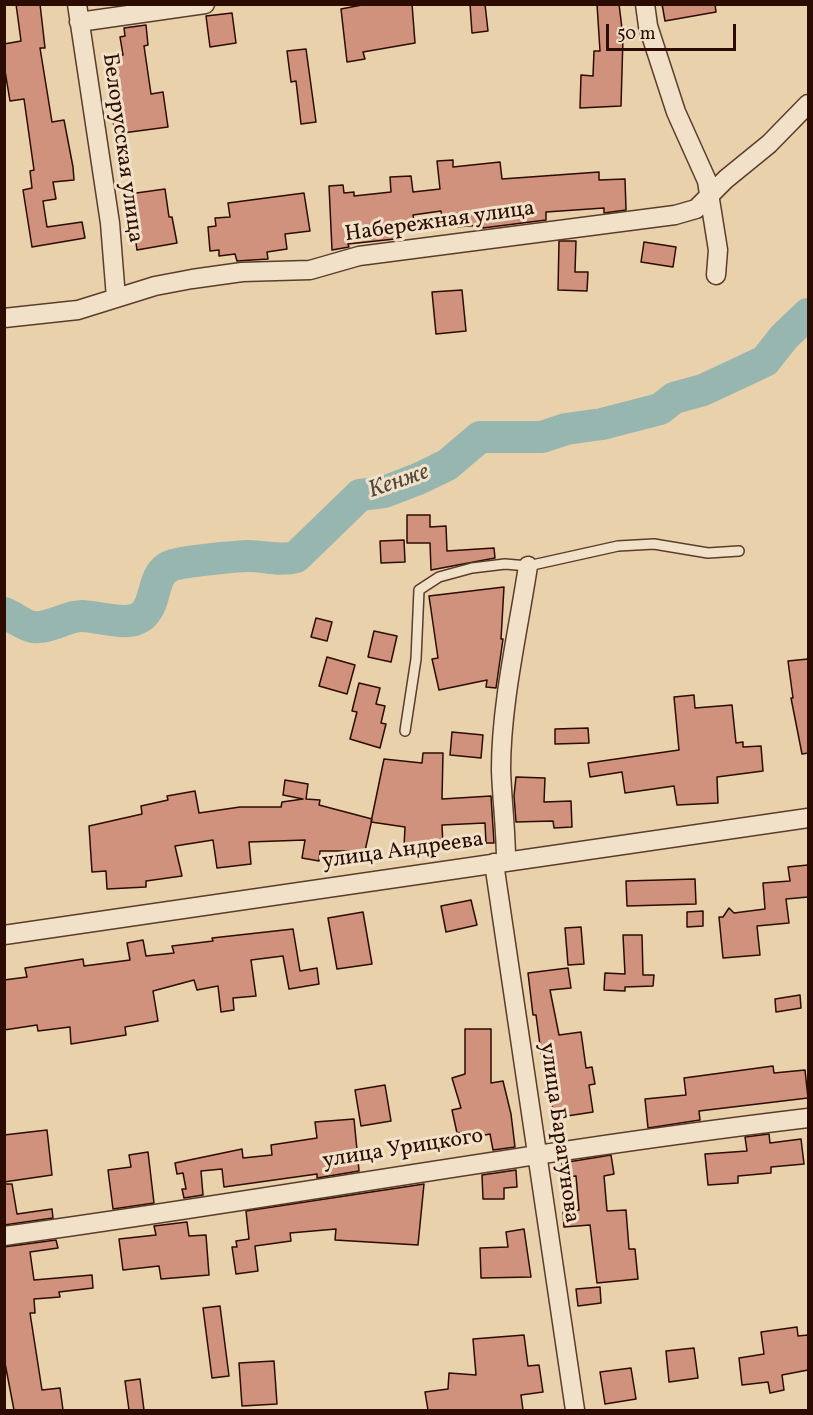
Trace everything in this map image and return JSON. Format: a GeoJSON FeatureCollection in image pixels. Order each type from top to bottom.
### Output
{"type":"FeatureCollection","features":[{"type":"Feature","properties":{"kind":"street"},"geometry":{"type":"LineString","coordinates":[[78,13],[205,4]]}},
{"type":"Feature","properties":{"kind":"street"},"geometry":{"type":"LineString","coordinates":[[645,4],[648,27],[671,95],[686,137],[707,180],[718,250],[716,275]]}},
{"type":"Feature","properties":{"kind":"street","name":"Белорусская улица"},"geometry":{"type":"LineString","coordinates":[[78,13],[110,223],[116,298]]}},
{"type":"Feature","properties":{"kind":"street","name":"Набережная улица"},"geometry":{"type":"LineString","coordinates":[[4,318],[78,310],[155,286],[242,272],[310,270],[359,255],[654,220],[696,210],[769,144],[808,104]]}},
{"type":"Feature","properties":{"kind":"street","name":"улица Барагунова"},"geometry":{"type":"LineString","coordinates":[[528,566],[513,655],[503,750],[500,862],[537,1155],[574,1410]]}},
{"type":"Feature","properties":{"kind":"street","name":"улица Андреева"},"geometry":{"type":"LineString","coordinates":[[4,935],[808,818]]}},
{"type":"Feature","properties":{"kind":"street","name":"улица Урицкого"},"geometry":{"type":"LineString","coordinates":[[4,1236],[149,1216],[464,1164],[808,1118]]}},
{"type":"Feature","properties":{"kind":"lane"},"geometry":{"type":"LineString","coordinates":[[405,731],[416,659],[419,590],[439,577],[472,568],[505,564],[528,566],[618,546],[654,544],[708,553],[738,551]]}},
{"type":"Feature","properties":{"kind":"building"},"geometry":{"type":"Polygon","coordinates":[[[16,4],[40,4],[45,48],[40,48],[52,122],[64,120],[73,167],[74,180],[53,182],[56,199],[43,201],[47,227],[82,222],[85,238],[32,247],[23,190],[32,188],[30,171],[34,170],[24,99],[10,101],[4,65],[4,44],[21,41],[16,4]]]}},
{"type":"Feature","properties":{"kind":"building"},"geometry":{"type":"Polygon","coordinates":[[[367,4],[412,4],[415,43],[363,52],[365,59],[347,62],[341,9],[367,4]]]}},
{"type":"Feature","properties":{"kind":"building"},"geometry":{"type":"Polygon","coordinates":[[[470,4],[485,4],[488,31],[472,33],[470,4]]]}},
{"type":"Feature","properties":{"kind":"building"},"geometry":{"type":"Polygon","coordinates":[[[597,4],[619,4],[623,37],[621,106],[580,108],[581,75],[593,76],[594,51],[600,51],[597,4]]]}},
{"type":"Feature","properties":{"kind":"building"},"geometry":{"type":"Polygon","coordinates":[[[662,4],[715,4],[716,12],[665,21],[662,4]]]}},
{"type":"Feature","properties":{"kind":"building"},"geometry":{"type":"Polygon","coordinates":[[[232,13],[236,43],[210,47],[206,16],[232,13]]]}},
{"type":"Feature","properties":{"kind":"building"},"geometry":{"type":"Polygon","coordinates":[[[146,25],[148,45],[144,46],[151,94],[163,92],[168,127],[115,134],[113,120],[120,119],[111,56],[123,55],[120,37],[125,36],[124,28],[146,25]]]}},
{"type":"Feature","properties":{"kind":"building"},"geometry":{"type":"Polygon","coordinates":[[[306,49],[316,122],[301,124],[296,81],[291,82],[287,51],[306,49]]]}},
{"type":"Feature","properties":{"kind":"building"},"geometry":{"type":"Polygon","coordinates":[[[453,160],[453,167],[500,162],[502,179],[599,172],[599,180],[625,179],[626,210],[604,213],[604,208],[546,212],[546,220],[483,228],[482,225],[443,228],[441,211],[413,215],[414,222],[393,224],[395,239],[348,244],[349,247],[332,250],[329,186],[343,185],[344,193],[354,192],[354,196],[391,192],[390,177],[411,176],[413,192],[440,189],[437,161],[453,160]]]}},
{"type":"Feature","properties":{"kind":"building"},"geometry":{"type":"Polygon","coordinates":[[[165,189],[169,217],[172,217],[177,243],[137,250],[129,194],[165,189]]]}},
{"type":"Feature","properties":{"kind":"building"},"geometry":{"type":"Polygon","coordinates":[[[304,193],[310,231],[285,234],[287,249],[267,252],[268,259],[237,261],[235,254],[219,256],[219,250],[210,251],[208,227],[216,226],[215,218],[230,217],[228,203],[304,193]]]}},
{"type":"Feature","properties":{"kind":"building"},"geometry":{"type":"Polygon","coordinates":[[[559,241],[576,241],[575,272],[588,272],[587,291],[558,290],[559,241]]]}},
{"type":"Feature","properties":{"kind":"building"},"geometry":{"type":"Polygon","coordinates":[[[644,242],[676,247],[673,267],[641,262],[644,242]]]}},
{"type":"Feature","properties":{"kind":"building"},"geometry":{"type":"Polygon","coordinates":[[[462,290],[466,331],[436,334],[432,292],[462,290]]]}},
{"type":"Feature","properties":{"kind":"building"},"geometry":{"type":"Polygon","coordinates":[[[407,515],[430,515],[430,527],[446,526],[447,551],[494,548],[495,558],[431,570],[430,543],[407,543],[407,515]]]}},
{"type":"Feature","properties":{"kind":"building"},"geometry":{"type":"Polygon","coordinates":[[[404,540],[405,562],[381,563],[380,541],[404,540]]]}},
{"type":"Feature","properties":{"kind":"building"},"geometry":{"type":"Polygon","coordinates":[[[504,587],[501,639],[503,639],[496,688],[486,687],[487,680],[439,690],[432,659],[438,658],[429,596],[504,587]]]}},
{"type":"Feature","properties":{"kind":"building"},"geometry":{"type":"Polygon","coordinates":[[[316,618],[332,622],[327,641],[311,637],[316,618]]]}},
{"type":"Feature","properties":{"kind":"building"},"geometry":{"type":"Polygon","coordinates":[[[374,631],[397,636],[391,662],[368,657],[374,631]]]}},
{"type":"Feature","properties":{"kind":"building"},"geometry":{"type":"Polygon","coordinates":[[[327,657],[355,665],[347,694],[319,686],[327,657]]]}},
{"type":"Feature","properties":{"kind":"building"},"geometry":{"type":"Polygon","coordinates":[[[808,659],[808,753],[802,754],[791,698],[793,698],[788,661],[808,659]]]}},
{"type":"Feature","properties":{"kind":"building"},"geometry":{"type":"Polygon","coordinates":[[[359,683],[380,688],[376,704],[385,706],[381,723],[386,724],[380,748],[350,739],[357,712],[352,711],[359,683]]]}},
{"type":"Feature","properties":{"kind":"building"},"geometry":{"type":"Polygon","coordinates":[[[694,695],[695,708],[732,705],[736,743],[743,742],[743,747],[761,746],[763,771],[717,777],[718,803],[677,805],[674,786],[625,793],[622,772],[590,777],[588,763],[679,750],[674,697],[694,695]]]}},
{"type":"Feature","properties":{"kind":"building"},"geometry":{"type":"Polygon","coordinates":[[[588,728],[589,743],[555,744],[555,729],[588,728]]]}},
{"type":"Feature","properties":{"kind":"building"},"geometry":{"type":"Polygon","coordinates":[[[452,732],[483,735],[481,758],[450,755],[452,732]]]}},
{"type":"Feature","properties":{"kind":"building"},"geometry":{"type":"Polygon","coordinates":[[[423,753],[443,753],[442,799],[491,796],[494,843],[486,843],[485,823],[442,825],[443,846],[404,847],[405,827],[371,822],[384,759],[422,763],[423,753]]]}},
{"type":"Feature","properties":{"kind":"building"},"geometry":{"type":"Polygon","coordinates":[[[516,777],[545,778],[544,802],[571,801],[572,827],[554,828],[553,821],[516,822],[514,796],[516,777]]]}},
{"type":"Feature","properties":{"kind":"building"},"geometry":{"type":"Polygon","coordinates":[[[285,780],[308,784],[306,799],[320,800],[319,805],[372,819],[365,851],[320,851],[319,861],[302,858],[305,840],[249,842],[251,864],[217,868],[213,840],[175,846],[182,876],[146,881],[146,887],[107,889],[106,871],[92,872],[89,826],[142,814],[141,806],[168,800],[167,796],[195,791],[199,813],[240,807],[281,807],[282,802],[303,799],[283,795],[285,780]]]}},
{"type":"Feature","properties":{"kind":"building"},"geometry":{"type":"Polygon","coordinates":[[[808,865],[808,897],[786,899],[789,923],[757,926],[760,955],[723,958],[719,917],[723,917],[729,908],[734,913],[765,909],[763,883],[790,881],[788,867],[808,865]]]}},
{"type":"Feature","properties":{"kind":"building"},"geometry":{"type":"Polygon","coordinates":[[[695,879],[696,904],[627,906],[626,881],[695,879]]]}},
{"type":"Feature","properties":{"kind":"building"},"geometry":{"type":"Polygon","coordinates":[[[471,900],[477,925],[446,932],[441,906],[471,900]]]}},
{"type":"Feature","properties":{"kind":"building"},"geometry":{"type":"Polygon","coordinates":[[[703,911],[703,926],[687,927],[687,912],[703,911]]]}},
{"type":"Feature","properties":{"kind":"building"},"geometry":{"type":"Polygon","coordinates":[[[363,912],[372,964],[337,969],[328,918],[363,912]]]}},
{"type":"Feature","properties":{"kind":"building"},"geometry":{"type":"Polygon","coordinates":[[[581,927],[584,964],[568,965],[565,928],[581,927]]]}},
{"type":"Feature","properties":{"kind":"building"},"geometry":{"type":"Polygon","coordinates":[[[293,929],[300,971],[317,968],[319,984],[289,989],[283,956],[251,960],[256,996],[233,998],[234,1010],[221,1012],[218,986],[197,990],[194,980],[153,991],[158,1021],[125,1027],[126,1035],[71,1044],[70,1027],[38,1031],[37,1025],[4,1030],[4,980],[27,977],[25,968],[83,959],[84,966],[130,960],[127,943],[143,940],[146,956],[174,953],[172,946],[213,941],[212,938],[293,929]]]}},
{"type":"Feature","properties":{"kind":"building"},"geometry":{"type":"Polygon","coordinates":[[[623,935],[642,935],[643,975],[654,975],[653,986],[625,987],[625,991],[604,990],[605,973],[625,974],[623,935]]]}},
{"type":"Feature","properties":{"kind":"building"},"geometry":{"type":"Polygon","coordinates":[[[568,968],[571,988],[550,990],[559,1035],[581,1032],[586,1068],[592,1067],[595,1084],[589,1085],[593,1112],[554,1118],[550,1090],[546,1090],[528,973],[568,968]]]}},
{"type":"Feature","properties":{"kind":"building"},"geometry":{"type":"Polygon","coordinates":[[[800,995],[801,1008],[776,1012],[775,999],[800,995]]]}},
{"type":"Feature","properties":{"kind":"building"},"geometry":{"type":"Polygon","coordinates":[[[465,1029],[491,1029],[491,1083],[503,1081],[511,1114],[515,1147],[493,1150],[490,1134],[465,1139],[464,1132],[457,1133],[452,1110],[461,1108],[452,1078],[465,1074],[465,1029]]]}},
{"type":"Feature","properties":{"kind":"building"},"geometry":{"type":"Polygon","coordinates":[[[773,1066],[774,1073],[805,1070],[808,1098],[699,1111],[700,1120],[648,1128],[645,1099],[686,1095],[684,1078],[773,1066]]]}},
{"type":"Feature","properties":{"kind":"building"},"geometry":{"type":"Polygon","coordinates":[[[385,1085],[391,1121],[361,1126],[355,1090],[385,1085]]]}},
{"type":"Feature","properties":{"kind":"building"},"geometry":{"type":"Polygon","coordinates":[[[354,1119],[359,1171],[317,1178],[317,1174],[224,1187],[222,1169],[201,1171],[203,1195],[184,1198],[182,1189],[186,1189],[183,1173],[177,1174],[175,1163],[242,1149],[243,1158],[272,1155],[271,1145],[317,1138],[315,1122],[354,1119]]]}},
{"type":"Feature","properties":{"kind":"building"},"geometry":{"type":"Polygon","coordinates":[[[47,1130],[52,1175],[4,1182],[4,1135],[47,1130]]]}},
{"type":"Feature","properties":{"kind":"building"},"geometry":{"type":"Polygon","coordinates":[[[769,1134],[770,1143],[801,1139],[804,1164],[771,1167],[771,1173],[738,1176],[738,1183],[708,1185],[705,1154],[747,1151],[745,1137],[769,1134]]]}},
{"type":"Feature","properties":{"kind":"building"},"geometry":{"type":"Polygon","coordinates":[[[148,1152],[154,1203],[113,1209],[108,1170],[131,1167],[129,1155],[148,1152]]]}},
{"type":"Feature","properties":{"kind":"building"},"geometry":{"type":"Polygon","coordinates":[[[611,1155],[614,1174],[604,1176],[607,1211],[626,1210],[629,1249],[635,1249],[638,1279],[597,1283],[590,1225],[564,1227],[563,1211],[579,1210],[576,1176],[563,1177],[562,1163],[611,1155]]]}},
{"type":"Feature","properties":{"kind":"building"},"geometry":{"type":"Polygon","coordinates":[[[516,1170],[517,1187],[504,1188],[504,1199],[483,1199],[482,1175],[516,1170]]]}},
{"type":"Feature","properties":{"kind":"building"},"geometry":{"type":"Polygon","coordinates":[[[4,1184],[12,1184],[17,1214],[52,1209],[53,1218],[4,1225],[4,1184]]]}},
{"type":"Feature","properties":{"kind":"building"},"geometry":{"type":"Polygon","coordinates":[[[424,1184],[418,1245],[335,1240],[336,1229],[290,1233],[291,1241],[255,1246],[258,1271],[236,1274],[232,1247],[237,1247],[236,1241],[249,1239],[246,1211],[424,1184]]]}},
{"type":"Feature","properties":{"kind":"building"},"geometry":{"type":"Polygon","coordinates":[[[187,1222],[189,1236],[206,1235],[209,1275],[161,1279],[159,1266],[123,1270],[119,1239],[156,1235],[154,1226],[187,1222]]]}},
{"type":"Feature","properties":{"kind":"building"},"geometry":{"type":"Polygon","coordinates":[[[524,1229],[531,1277],[481,1278],[480,1248],[508,1247],[506,1232],[524,1229]]]}},
{"type":"Feature","properties":{"kind":"building"},"geometry":{"type":"Polygon","coordinates":[[[56,1240],[58,1248],[30,1252],[34,1280],[92,1275],[93,1288],[59,1292],[60,1297],[34,1299],[35,1313],[30,1313],[42,1390],[60,1388],[63,1410],[14,1410],[4,1358],[4,1247],[56,1240]]]}},
{"type":"Feature","properties":{"kind":"building"},"geometry":{"type":"Polygon","coordinates":[[[600,1287],[601,1303],[578,1306],[576,1289],[600,1287]]]}},
{"type":"Feature","properties":{"kind":"building"},"geometry":{"type":"Polygon","coordinates":[[[220,1306],[229,1376],[212,1378],[203,1308],[220,1306]]]}},
{"type":"Feature","properties":{"kind":"building"},"geometry":{"type":"Polygon","coordinates":[[[797,1327],[798,1336],[808,1335],[808,1370],[782,1375],[784,1390],[770,1393],[768,1382],[742,1385],[739,1358],[764,1354],[761,1332],[797,1327]]]}},
{"type":"Feature","properties":{"kind":"building"},"geometry":{"type":"Polygon","coordinates":[[[524,1335],[528,1366],[539,1365],[543,1392],[521,1395],[523,1410],[428,1410],[425,1392],[448,1389],[449,1373],[476,1375],[473,1339],[524,1335]]]}},
{"type":"Feature","properties":{"kind":"building"},"geometry":{"type":"Polygon","coordinates":[[[694,1348],[698,1378],[669,1382],[666,1351],[694,1348]]]}},
{"type":"Feature","properties":{"kind":"building"},"geometry":{"type":"Polygon","coordinates":[[[274,1361],[277,1404],[242,1406],[239,1363],[274,1361]]]}},
{"type":"Feature","properties":{"kind":"building"},"geometry":{"type":"Polygon","coordinates":[[[631,1368],[636,1399],[605,1404],[600,1372],[631,1368]]]}},
{"type":"Feature","properties":{"kind":"building"},"geometry":{"type":"Polygon","coordinates":[[[140,1379],[144,1410],[129,1410],[125,1381],[140,1379]]]}},
{"type":"Feature","properties":{"kind":"waterway","name":"Кенже"},"geometry":{"type":"LineString","coordinates":[[4,613],[33,627],[46,626],[82,616],[131,621],[144,614],[161,574],[173,565],[246,556],[283,559],[296,557],[360,495],[384,492],[447,465],[480,437],[542,437],[566,429],[602,424],[660,409],[674,398],[703,390],[765,361],[784,337],[808,314]]}}]}
